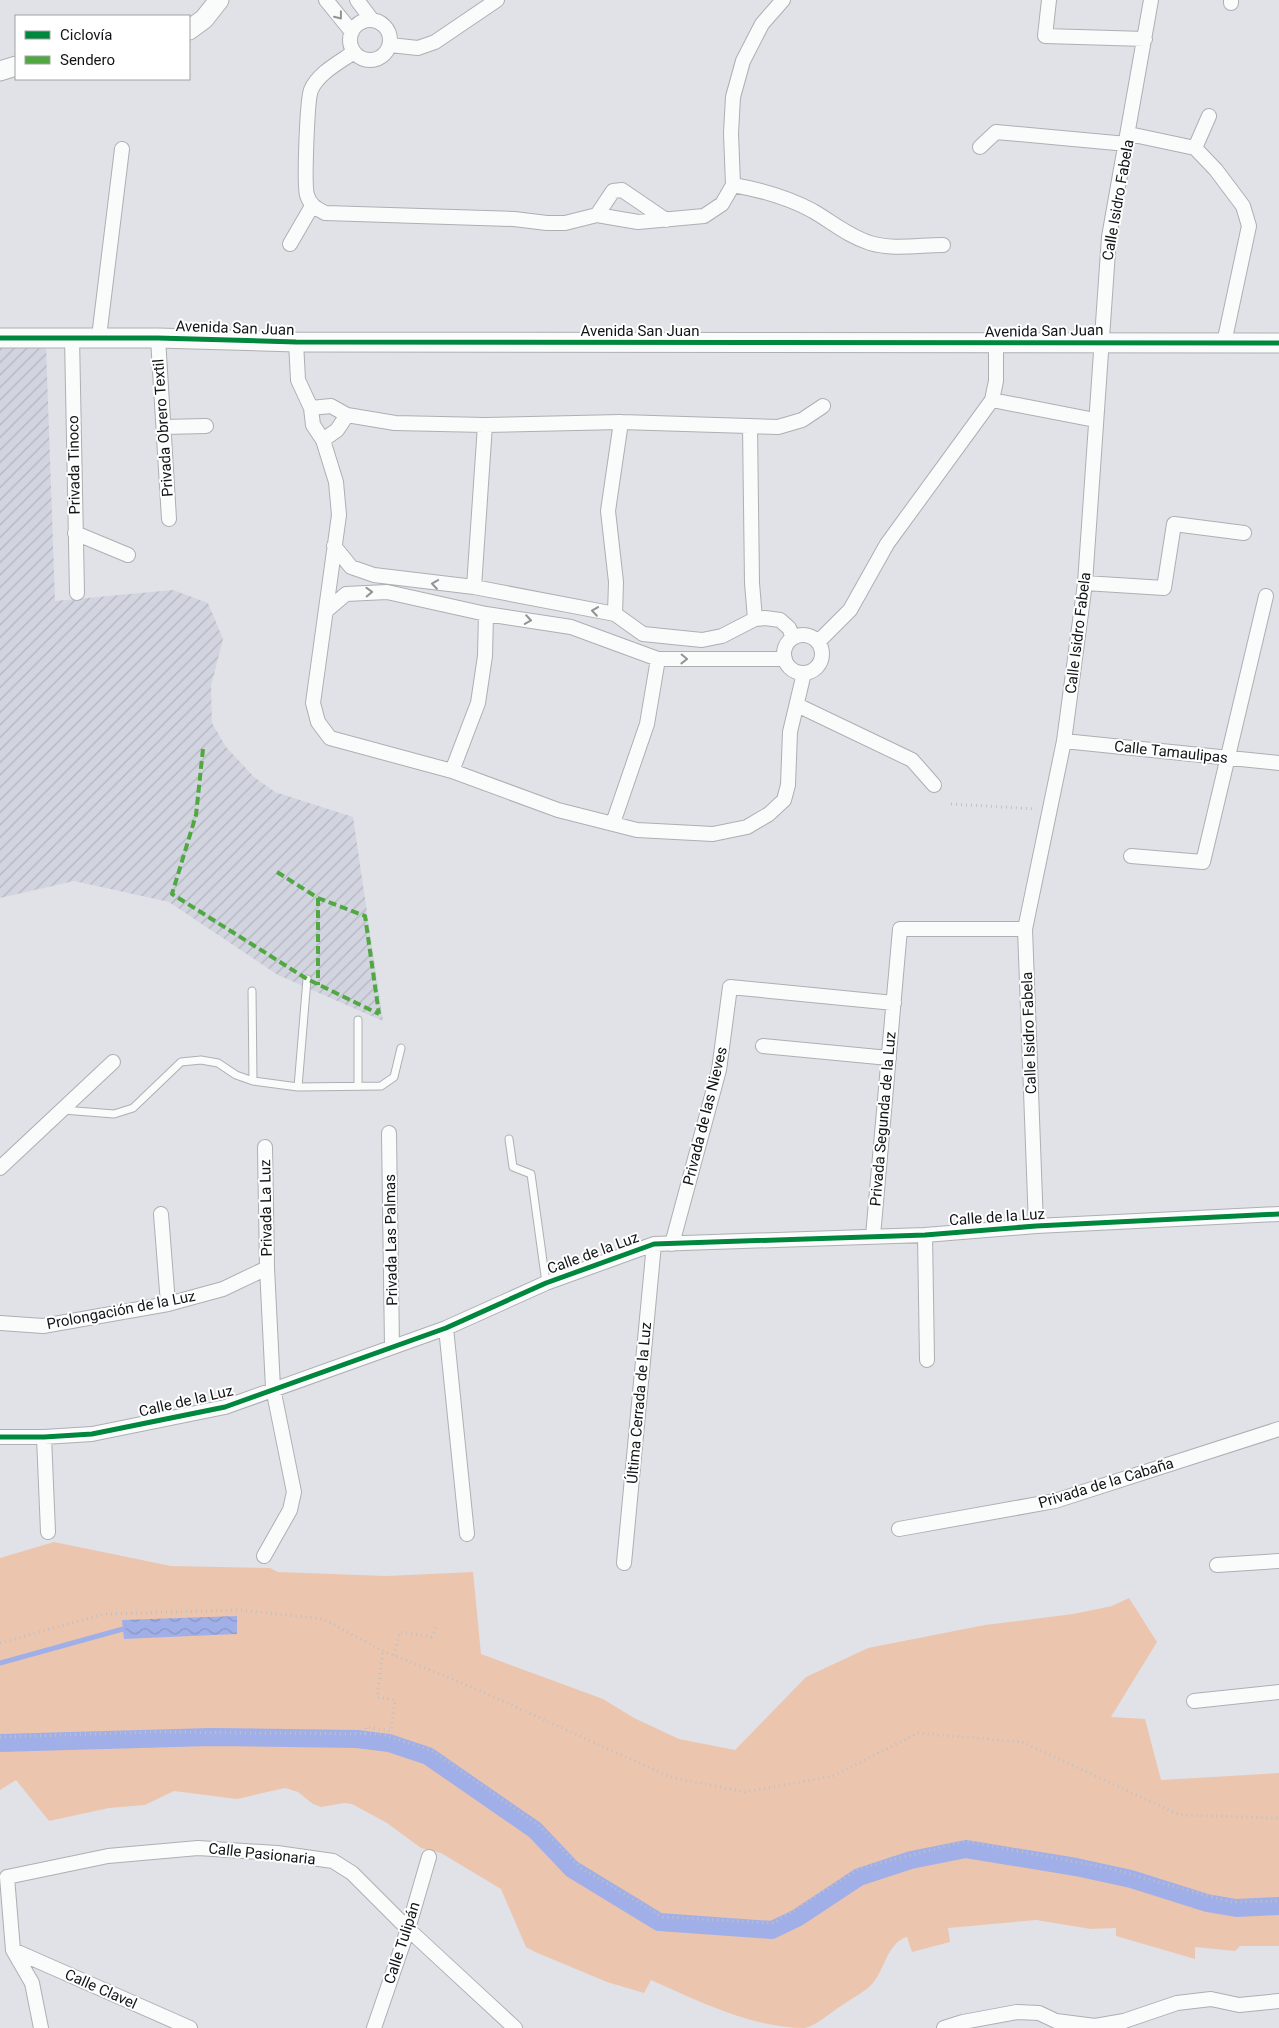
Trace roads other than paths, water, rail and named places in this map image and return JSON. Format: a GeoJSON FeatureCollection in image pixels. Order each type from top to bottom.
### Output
{"type":"FeatureCollection","features":[{"type":"Feature","properties":{"kind":"street"},"geometry":{"type":"LineString","coordinates":[[190,29],[204,20],[219,0]]}},
{"type":"Feature","properties":{"kind":"street"},"geometry":{"type":"LineString","coordinates":[[326,0],[352,32]]}},
{"type":"Feature","properties":{"kind":"street"},"geometry":{"type":"LineString","coordinates":[[357,0],[372,20],[380,23],[386,29],[390,37],[390,45],[380,58],[372,60],[364,59],[354,52],[350,40],[352,32],[357,25],[372,20]]}},
{"type":"Feature","properties":{"kind":"street"},"geometry":{"type":"LineString","coordinates":[[390,45],[418,48],[435,42],[497,0]]}},
{"type":"Feature","properties":{"kind":"street"},"geometry":{"type":"LineString","coordinates":[[354,52],[320,76],[311,90],[308,110],[306,193],[312,206],[325,213],[514,219],[547,223],[565,223],[598,215],[638,222],[704,216],[722,204],[733,185],[731,133],[733,97],[743,61],[762,24],[783,0]]}},
{"type":"Feature","properties":{"kind":"street"},"geometry":{"type":"LineString","coordinates":[[1049,0],[1045,36],[1145,39]]}},
{"type":"Feature","properties":{"kind":"street","name":"Calle Isidro Fabela"},"geometry":{"type":"LineString","coordinates":[[1036,1226],[1025,929],[1064,741],[1085,584],[1100,342],[1109,237],[1128,139],[1151,0]]}},
{"type":"Feature","properties":{"kind":"street"},"geometry":{"type":"LineString","coordinates":[[0,71],[15,66]]}},
{"type":"Feature","properties":{"kind":"street"},"geometry":{"type":"LineString","coordinates":[[1195,148],[1209,116]]}},
{"type":"Feature","properties":{"kind":"street"},"geometry":{"type":"LineString","coordinates":[[980,147],[996,132],[1128,139],[1195,148],[1216,170],[1243,206],[1249,226],[1224,343]]}},
{"type":"Feature","properties":{"kind":"street"},"geometry":{"type":"LineString","coordinates":[[99,338],[122,149]]}},
{"type":"Feature","properties":{"kind":"street"},"geometry":{"type":"LineString","coordinates":[[733,185],[765,191],[791,200],[848,234],[871,244],[899,246],[943,244]]}},
{"type":"Feature","properties":{"kind":"street"},"geometry":{"type":"LineString","coordinates":[[598,215],[613,191],[622,190],[666,220]]}},
{"type":"Feature","properties":{"kind":"street"},"geometry":{"type":"LineString","coordinates":[[290,244],[312,206]]}},
{"type":"Feature","properties":{"kind":"street","name":"Avenida San Juan"},"geometry":{"type":"LineString","coordinates":[[0,338],[158,338],[296,342],[1279,343]]}},
{"type":"Feature","properties":{"kind":"street","name":"Privada Tinoco"},"geometry":{"type":"LineString","coordinates":[[72,338],[77,593]]}},
{"type":"Feature","properties":{"kind":"street","name":"Privada Obrero Textil"},"geometry":{"type":"LineString","coordinates":[[158,338],[169,519]]}},
{"type":"Feature","properties":{"kind":"street"},"geometry":{"type":"LineString","coordinates":[[296,342],[298,380],[311,408],[313,425],[323,440],[336,482],[338,515],[313,703],[318,722],[330,738],[452,771],[558,810],[637,830],[713,834],[747,826],[769,814],[784,800],[788,785],[790,732],[804,673]]}},
{"type":"Feature","properties":{"kind":"street"},"geometry":{"type":"LineString","coordinates":[[818,642],[850,610],[887,544],[992,400],[996,381],[996,344]]}},
{"type":"Feature","properties":{"kind":"street"},"geometry":{"type":"LineString","coordinates":[[992,400],[1095,420]]}},
{"type":"Feature","properties":{"kind":"street"},"geometry":{"type":"LineString","coordinates":[[311,408],[331,406],[347,415],[395,423],[485,425],[621,422],[750,426],[786,424],[802,420],[823,406]]}},
{"type":"Feature","properties":{"kind":"street"},"geometry":{"type":"LineString","coordinates":[[323,440],[337,430],[347,415]]}},
{"type":"Feature","properties":{"kind":"street"},"geometry":{"type":"LineString","coordinates":[[615,614],[616,582],[608,512],[621,422]]}},
{"type":"Feature","properties":{"kind":"street"},"geometry":{"type":"LineString","coordinates":[[474,587],[485,425]]}},
{"type":"Feature","properties":{"kind":"street"},"geometry":{"type":"LineString","coordinates":[[164,427],[206,426]]}},
{"type":"Feature","properties":{"kind":"street"},"geometry":{"type":"LineString","coordinates":[[750,426],[752,583],[755,619]]}},
{"type":"Feature","properties":{"kind":"street"},"geometry":{"type":"LineString","coordinates":[[1085,584],[1164,588],[1174,524],[1244,533]]}},
{"type":"Feature","properties":{"kind":"street"},"geometry":{"type":"LineString","coordinates":[[75,533],[128,555]]}},
{"type":"Feature","properties":{"kind":"street"},"geometry":{"type":"LineString","coordinates":[[334,546],[351,567],[374,575],[474,587],[615,614],[643,634],[702,640],[722,636],[755,619],[780,620],[789,628],[793,638]]}},
{"type":"Feature","properties":{"kind":"street"},"geometry":{"type":"LineString","coordinates":[[326,611],[346,594],[387,592],[486,614],[572,627],[658,659],[784,658]]}},
{"type":"Feature","properties":{"kind":"street"},"geometry":{"type":"LineString","coordinates":[[1131,856],[1203,862],[1266,596]]}},
{"type":"Feature","properties":{"kind":"street"},"geometry":{"type":"LineString","coordinates":[[452,771],[478,703],[485,656],[486,614]]}},
{"type":"Feature","properties":{"kind":"street"},"geometry":{"type":"LineString","coordinates":[[806,636],[818,642],[822,656],[820,664],[814,670],[804,673],[792,670],[784,658],[784,650],[793,638],[806,636]]}},
{"type":"Feature","properties":{"kind":"street"},"geometry":{"type":"LineString","coordinates":[[613,823],[647,724],[658,659]]}},
{"type":"Feature","properties":{"kind":"street"},"geometry":{"type":"LineString","coordinates":[[797,705],[912,760],[934,785]]}},
{"type":"Feature","properties":{"kind":"street","name":"Calle Tamaulipas"},"geometry":{"type":"LineString","coordinates":[[1064,741],[1279,763]]}},
{"type":"Feature","properties":{"kind":"street","name":"Privada Segunda de la Luz"},"geometry":{"type":"LineString","coordinates":[[872,1236],[900,929],[1025,929]]}},
{"type":"Feature","properties":{"kind":"street","name":"Privada de las Nieves"},"geometry":{"type":"LineString","coordinates":[[672,1244],[719,1070],[730,987],[894,1003]]}},
{"type":"Feature","properties":{"kind":"street"},"geometry":{"type":"LineString","coordinates":[[763,1046],[889,1058]]}},
{"type":"Feature","properties":{"kind":"street"},"geometry":{"type":"LineString","coordinates":[[0,1168],[113,1062]]}},
{"type":"Feature","properties":{"kind":"street","name":"Privada Las Palmas"},"geometry":{"type":"LineString","coordinates":[[389,1133],[392,1347]]}},
{"type":"Feature","properties":{"kind":"street","name":"Privada La Luz"},"geometry":{"type":"LineString","coordinates":[[265,1147],[267,1268]]}},
{"type":"Feature","properties":{"kind":"street"},"geometry":{"type":"LineString","coordinates":[[161,1214],[168,1304]]}},
{"type":"Feature","properties":{"kind":"street","name":"Calle de la Luz"},"geometry":{"type":"LineString","coordinates":[[0,1437],[92,1434],[225,1407],[446,1328],[546,1283],[654,1244],[926,1235],[1036,1226],[1279,1214]]}},
{"type":"Feature","properties":{"kind":"street"},"geometry":{"type":"LineString","coordinates":[[926,1235],[927,1360]]}},
{"type":"Feature","properties":{"kind":"street","name":"Última Cerrada de la Luz"},"geometry":{"type":"LineString","coordinates":[[624,1563],[654,1244]]}},
{"type":"Feature","properties":{"kind":"street"},"geometry":{"type":"LineString","coordinates":[[264,1556],[290,1510],[294,1492],[274,1388],[267,1268]]}},
{"type":"Feature","properties":{"kind":"street","name":"Prolongación de la Luz"},"geometry":{"type":"LineString","coordinates":[[0,1323],[43,1326],[168,1304],[223,1289],[267,1268]]}},
{"type":"Feature","properties":{"kind":"street"},"geometry":{"type":"LineString","coordinates":[[446,1328],[467,1534]]}},
{"type":"Feature","properties":{"kind":"street","name":"Privada de la Cabaña"},"geometry":{"type":"LineString","coordinates":[[899,1529],[1055,1501],[1279,1428]]}},
{"type":"Feature","properties":{"kind":"street"},"geometry":{"type":"LineString","coordinates":[[44,1437],[48,1532]]}},
{"type":"Feature","properties":{"kind":"street"},"geometry":{"type":"LineString","coordinates":[[1217,1565],[1279,1561]]}},
{"type":"Feature","properties":{"kind":"street"},"geometry":{"type":"LineString","coordinates":[[1194,1701],[1279,1692]]}},
{"type":"Feature","properties":{"kind":"street","name":"Calle Pasionaria"},"geometry":{"type":"LineString","coordinates":[[3,1880],[108,1856],[198,1848],[277,1852],[333,1862],[346,1869],[515,2028]]}},
{"type":"Feature","properties":{"kind":"street","name":"Calle Tulipán"},"geometry":{"type":"LineString","coordinates":[[374,2028],[408,1929],[429,1857]]}},
{"type":"Feature","properties":{"kind":"street"},"geometry":{"type":"LineString","coordinates":[[3,1880],[13,1950],[32,1983],[40,2028]]}},
{"type":"Feature","properties":{"kind":"street","name":"Calle Clavel"},"geometry":{"type":"LineString","coordinates":[[13,1950],[190,2028]]}},
{"type":"Feature","properties":{"kind":"street"},"geometry":{"type":"LineString","coordinates":[[944,2028],[963,2022],[1017,2012],[1039,2013],[1057,2024],[1095,2026],[1124,2021],[1177,2002],[1212,1999],[1239,2005],[1279,2001]]}},
{"type":"Feature","properties":{"kind":"lane"},"geometry":{"type":"LineString","coordinates":[[298,1086],[307,979]]}},
{"type":"Feature","properties":{"kind":"lane"},"geometry":{"type":"LineString","coordinates":[[252,991],[254,1081]]}},
{"type":"Feature","properties":{"kind":"lane"},"geometry":{"type":"LineString","coordinates":[[358,1020],[358,1086]]}},
{"type":"Feature","properties":{"kind":"lane"},"geometry":{"type":"LineString","coordinates":[[60,1110],[114,1114],[133,1108],[181,1062],[201,1060],[218,1063],[236,1075],[254,1081],[298,1086],[381,1086],[388,1083],[394,1077],[401,1048]]}},
{"type":"Feature","properties":{"kind":"lane"},"geometry":{"type":"LineString","coordinates":[[509,1139],[513,1167],[531,1174],[546,1283]]}},
{"type":"Feature","properties":{"kind":"water"},"geometry":{"type":"Polygon","coordinates":[[[237,1616],[237,1634],[124,1639],[122,1620],[237,1616]]]}},
{"type":"Feature","properties":{"kind":"waterway"},"geometry":{"type":"LineString","coordinates":[[0,1663],[123,1629]]}},
{"type":"Feature","properties":{"kind":"waterway"},"geometry":{"type":"LineString","coordinates":[[0,1743],[211,1737],[357,1739],[389,1743],[428,1756],[535,1830],[572,1869],[659,1922],[772,1930],[797,1918],[859,1877],[911,1860],[966,1849],[1076,1867],[1131,1879],[1207,1903],[1236,1908],[1279,1906]]}}]}
